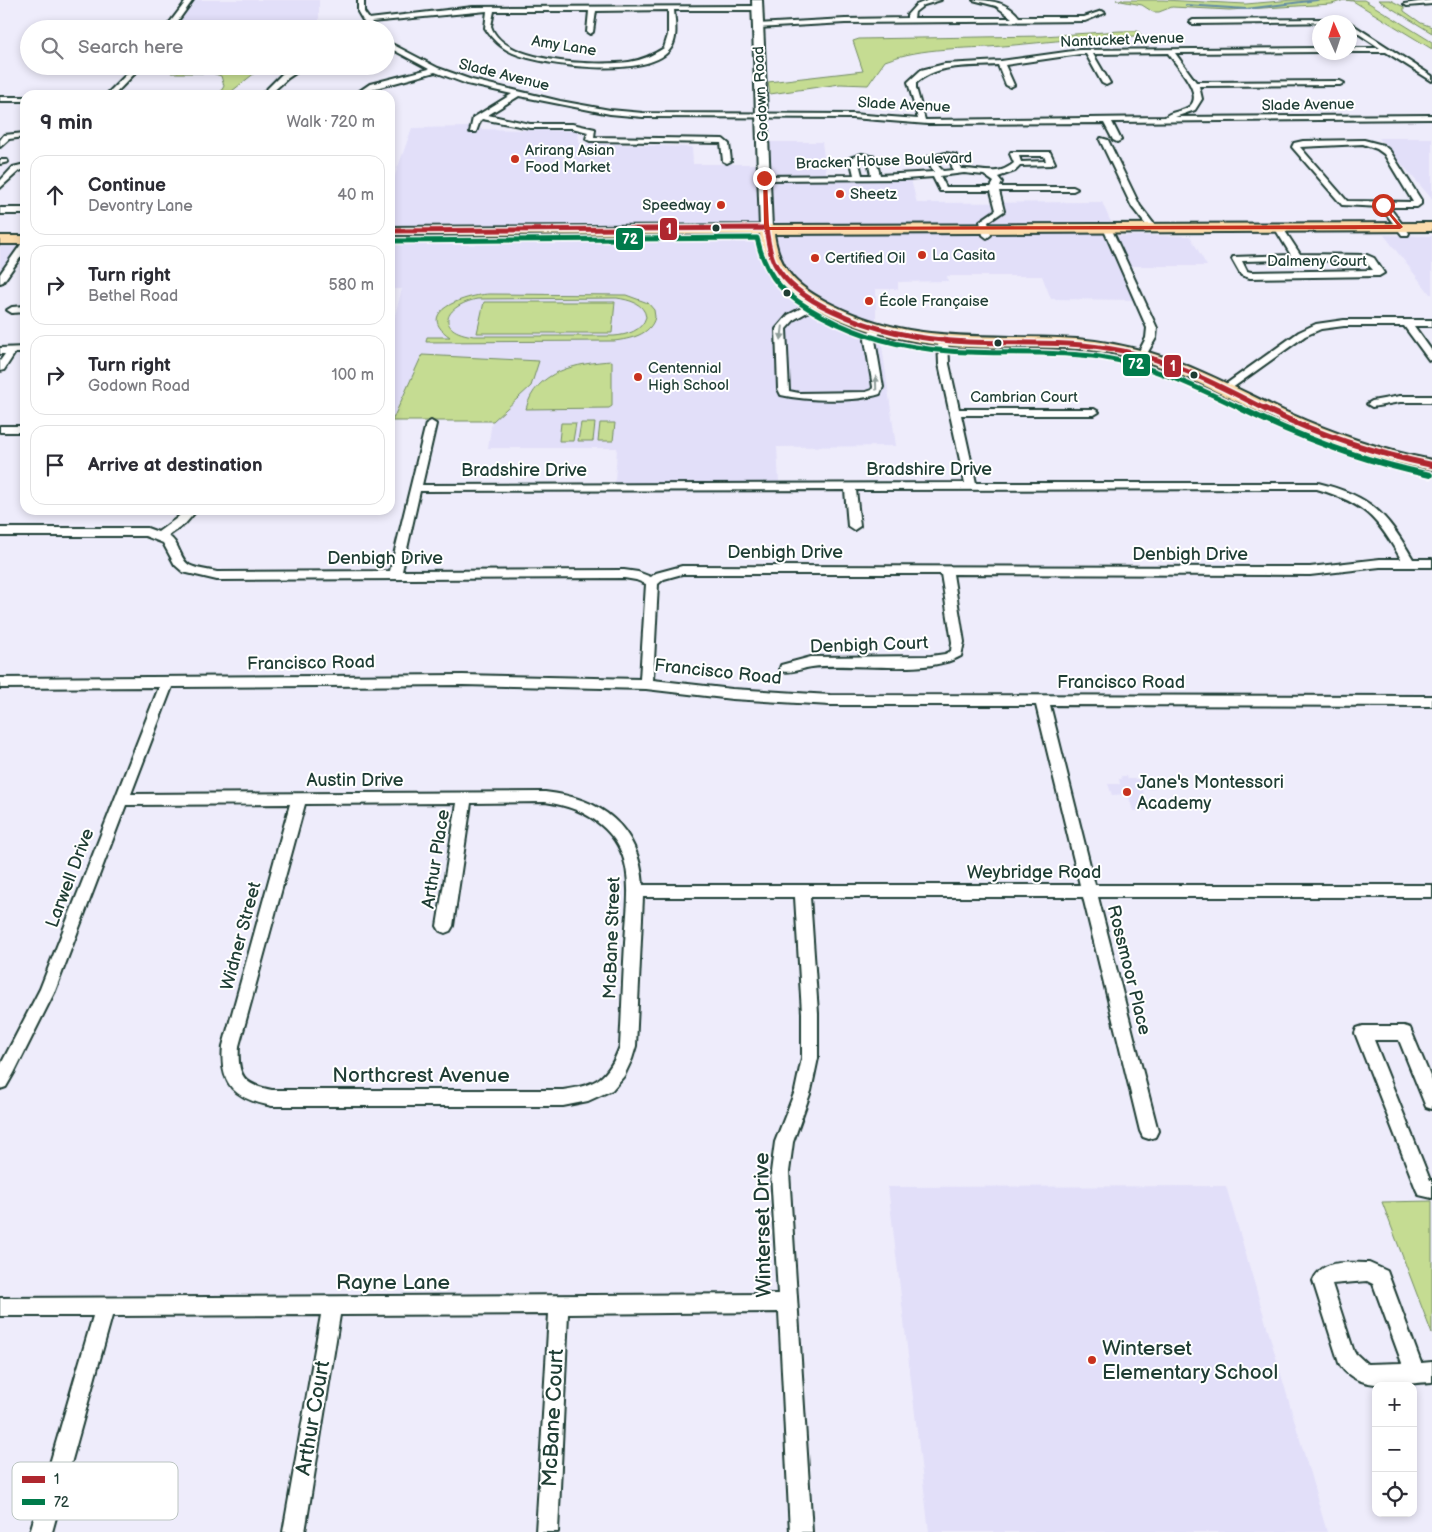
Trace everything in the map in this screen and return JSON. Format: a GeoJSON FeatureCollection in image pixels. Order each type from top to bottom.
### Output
{"type":"FeatureCollection","features":[{"type":"Feature","properties":{"kind":"main road","name":"Godown Road"},"geometry":{"type":"LineString","coordinates":[[756,4],[767,232],[772,258],[777,269],[794,288],[817,303],[843,316],[894,333],[943,340],[1069,342],[1098,345],[1142,355],[1175,366],[1298,424],[1348,444],[1432,465]]}},
{"type":"Feature","properties":{"kind":"main road"},"geometry":{"type":"LineString","coordinates":[[395,232],[1403,230],[1432,227]]}},
{"type":"Feature","properties":{"kind":"main road"},"geometry":{"type":"LineString","coordinates":[[1109,231],[1153,228],[1280,230]]}},
{"type":"Feature","properties":{"kind":"main road"},"geometry":{"type":"LineString","coordinates":[[1403,230],[1432,233]]}},
{"type":"Feature","properties":{"kind":"main road"},"geometry":{"type":"LineString","coordinates":[[0,232],[20,232]]}},
{"type":"Feature","properties":{"kind":"main road"},"geometry":{"type":"LineString","coordinates":[[395,237],[767,232]]}},
{"type":"Feature","properties":{"kind":"main road"},"geometry":{"type":"LineString","coordinates":[[0,240],[20,240]]}},
{"type":"Feature","properties":{"kind":"street"},"geometry":{"type":"LineString","coordinates":[[175,20],[190,0]]}},
{"type":"Feature","properties":{"kind":"street"},"geometry":{"type":"LineString","coordinates":[[361,0],[360,12],[365,20]]}},
{"type":"Feature","properties":{"kind":"street"},"geometry":{"type":"LineString","coordinates":[[912,20],[910,15],[912,10],[919,5],[938,0]]}},
{"type":"Feature","properties":{"kind":"street"},"geometry":{"type":"LineString","coordinates":[[976,0],[1007,9],[1014,14],[1017,20]]}},
{"type":"Feature","properties":{"kind":"street"},"geometry":{"type":"LineString","coordinates":[[1406,4],[1432,2]]}},
{"type":"Feature","properties":{"kind":"street"},"geometry":{"type":"LineString","coordinates":[[374,20],[445,11],[491,9],[672,8],[756,4]]}},
{"type":"Feature","properties":{"kind":"street"},"geometry":{"type":"LineString","coordinates":[[590,32],[594,8]]}},
{"type":"Feature","properties":{"kind":"street","name":"Amy Lane"},"geometry":{"type":"LineString","coordinates":[[491,9],[488,28],[491,34],[502,44],[518,52],[572,65],[621,66],[643,62],[662,54],[670,44],[672,8]]}},
{"type":"Feature","properties":{"kind":"street"},"geometry":{"type":"LineString","coordinates":[[758,26],[845,20],[1085,19],[1102,13]]}},
{"type":"Feature","properties":{"kind":"street"},"geometry":{"type":"LineString","coordinates":[[1193,22],[1312,22]]}},
{"type":"Feature","properties":{"kind":"street"},"geometry":{"type":"LineString","coordinates":[[1357,30],[1432,79]]}},
{"type":"Feature","properties":{"kind":"street","name":"Slade Avenue"},"geometry":{"type":"LineString","coordinates":[[395,47],[435,70],[470,82],[518,93],[581,117],[852,116],[922,121],[1432,117]]}},
{"type":"Feature","properties":{"kind":"street","name":"Nantucket Avenue"},"geometry":{"type":"LineString","coordinates":[[922,121],[912,82],[924,72],[945,66],[1001,63],[1088,52],[1312,50]]}},
{"type":"Feature","properties":{"kind":"street"},"geometry":{"type":"LineString","coordinates":[[1357,50],[1388,50]]}},
{"type":"Feature","properties":{"kind":"street"},"geometry":{"type":"LineString","coordinates":[[1088,52],[1106,83]]}},
{"type":"Feature","properties":{"kind":"street"},"geometry":{"type":"LineString","coordinates":[[1161,120],[1195,105],[1198,96],[1193,84],[1170,52]]}},
{"type":"Feature","properties":{"kind":"street"},"geometry":{"type":"LineString","coordinates":[[1001,63],[1010,85]]}},
{"type":"Feature","properties":{"kind":"street"},"geometry":{"type":"LineString","coordinates":[[367,90],[374,86],[435,70]]}},
{"type":"Feature","properties":{"kind":"street"},"geometry":{"type":"LineString","coordinates":[[115,90],[130,75]]}},
{"type":"Feature","properties":{"kind":"street"},"geometry":{"type":"LineString","coordinates":[[270,90],[287,75]]}},
{"type":"Feature","properties":{"kind":"street"},"geometry":{"type":"LineString","coordinates":[[1193,84],[1340,83]]}},
{"type":"Feature","properties":{"kind":"street"},"geometry":{"type":"LineString","coordinates":[[472,130],[476,120],[518,93]]}},
{"type":"Feature","properties":{"kind":"street"},"geometry":{"type":"LineString","coordinates":[[0,99],[20,99]]}},
{"type":"Feature","properties":{"kind":"street"},"geometry":{"type":"LineString","coordinates":[[481,116],[530,126],[581,117],[592,131],[590,139],[723,142],[726,144],[727,162]]}},
{"type":"Feature","properties":{"kind":"street"},"geometry":{"type":"LineString","coordinates":[[1107,121],[1117,140]]}},
{"type":"Feature","properties":{"kind":"street"},"geometry":{"type":"LineString","coordinates":[[0,131],[20,133]]}},
{"type":"Feature","properties":{"kind":"street"},"geometry":{"type":"LineString","coordinates":[[0,146],[7,137],[20,134]]}},
{"type":"Feature","properties":{"kind":"street"},"geometry":{"type":"LineString","coordinates":[[1104,140],[1136,207],[1153,228]]}},
{"type":"Feature","properties":{"kind":"street"},"geometry":{"type":"LineString","coordinates":[[1383,205],[1414,205],[1418,202],[1386,153],[1380,147],[1370,143],[1348,142],[1304,143],[1296,147],[1310,160],[1321,176],[1345,203],[1383,205],[1403,230]]}},
{"type":"Feature","properties":{"kind":"street"},"geometry":{"type":"LineString","coordinates":[[958,171],[953,157],[946,155],[932,157],[943,190],[1073,189]]}},
{"type":"Feature","properties":{"kind":"street"},"geometry":{"type":"LineString","coordinates":[[858,177],[854,158],[862,156],[872,158],[876,178]]}},
{"type":"Feature","properties":{"kind":"street"},"geometry":{"type":"LineString","coordinates":[[993,176],[1012,169],[1018,164]]}},
{"type":"Feature","properties":{"kind":"street"},"geometry":{"type":"LineString","coordinates":[[0,186],[11,173],[20,168]]}},
{"type":"Feature","properties":{"kind":"street","name":"Bracken House Boulevard"},"geometry":{"type":"LineString","coordinates":[[764,178],[876,178],[958,171],[979,172],[993,176],[998,182],[994,189],[1000,211],[984,221],[987,232]]}},
{"type":"Feature","properties":{"kind":"street"},"geometry":{"type":"LineString","coordinates":[[0,211],[20,211]]}},
{"type":"Feature","properties":{"kind":"street","name":"Dalmeny Court"},"geometry":{"type":"LineString","coordinates":[[1280,230],[1297,257]]}},
{"type":"Feature","properties":{"kind":"street"},"geometry":{"type":"LineString","coordinates":[[1109,231],[1152,328],[1152,338],[1142,355]]}},
{"type":"Feature","properties":{"kind":"street"},"geometry":{"type":"LineString","coordinates":[[0,280],[12,268],[20,254]]}},
{"type":"Feature","properties":{"kind":"street","name":"Dalmeny Court"},"geometry":{"type":"LineString","coordinates":[[1297,257],[1367,258],[1371,260],[1379,273],[1250,275],[1244,273],[1236,259],[1297,257]]}},
{"type":"Feature","properties":{"kind":"street"},"geometry":{"type":"LineString","coordinates":[[817,303],[790,318],[782,325],[783,389],[789,394],[799,396],[867,395],[876,392],[878,387],[870,340],[878,328]]}},
{"type":"Feature","properties":{"kind":"street"},"geometry":{"type":"LineString","coordinates":[[12,310],[20,309]]}},
{"type":"Feature","properties":{"kind":"street"},"geometry":{"type":"LineString","coordinates":[[1224,389],[1302,334],[1319,326],[1344,323],[1432,322]]}},
{"type":"Feature","properties":{"kind":"street"},"geometry":{"type":"LineString","coordinates":[[1407,323],[1432,358]]}},
{"type":"Feature","properties":{"kind":"street"},"geometry":{"type":"LineString","coordinates":[[943,340],[944,364],[971,486]]}},
{"type":"Feature","properties":{"kind":"street"},"geometry":{"type":"LineString","coordinates":[[0,350],[20,350]]}},
{"type":"Feature","properties":{"kind":"street"},"geometry":{"type":"LineString","coordinates":[[0,368],[12,350]]}},
{"type":"Feature","properties":{"kind":"street"},"geometry":{"type":"LineString","coordinates":[[1372,404],[1432,398]]}},
{"type":"Feature","properties":{"kind":"street","name":"Cambrian Court"},"geometry":{"type":"LineString","coordinates":[[955,412],[1094,412]]}},
{"type":"Feature","properties":{"kind":"street"},"geometry":{"type":"LineString","coordinates":[[395,575],[431,424]]}},
{"type":"Feature","properties":{"kind":"street"},"geometry":{"type":"LineString","coordinates":[[0,429],[20,429]]}},
{"type":"Feature","properties":{"kind":"street"},"geometry":{"type":"LineString","coordinates":[[850,486],[854,526]]}},
{"type":"Feature","properties":{"kind":"street","name":"Bradshire Drive"},"geometry":{"type":"LineString","coordinates":[[416,488],[1318,486],[1353,497],[1374,511],[1388,527],[1409,563]]}},
{"type":"Feature","properties":{"kind":"street"},"geometry":{"type":"LineString","coordinates":[[0,532],[131,531],[146,532],[159,536],[186,515]]}},
{"type":"Feature","properties":{"kind":"street","name":"Denbigh Drive"},"geometry":{"type":"LineString","coordinates":[[159,536],[168,541],[179,562],[187,569],[200,574],[216,576],[624,574],[638,576],[652,582],[660,576],[682,570],[1310,571],[1380,563],[1432,563]]}},
{"type":"Feature","properties":{"kind":"street","name":"Denbigh Court"},"geometry":{"type":"LineString","coordinates":[[786,668],[811,662],[931,661],[948,658],[957,653],[958,642],[946,569]]}},
{"type":"Feature","properties":{"kind":"street"},"geometry":{"type":"LineString","coordinates":[[646,684],[652,582]]}},
{"type":"Feature","properties":{"kind":"street","name":"Francisco Road"},"geometry":{"type":"LineString","coordinates":[[0,683],[482,680],[646,684],[732,694],[811,699],[1432,701]]}},
{"type":"Feature","properties":{"kind":"street","name":"Larwell Drive"},"geometry":{"type":"LineString","coordinates":[[0,1081],[46,990],[167,683]]}},
{"type":"Feature","properties":{"kind":"street","name":"Rossmoor Place"},"geometry":{"type":"LineString","coordinates":[[1042,701],[1150,1132]]}},
{"type":"Feature","properties":{"kind":"street","name":"Austin Drive"},"geometry":{"type":"LineString","coordinates":[[120,800],[545,797],[563,798],[588,806]]}},
{"type":"Feature","properties":{"kind":"street","name":"Arthur Place"},"geometry":{"type":"LineString","coordinates":[[445,926],[465,798]]}},
{"type":"Feature","properties":{"kind":"street","name":"Widner Street"},"geometry":{"type":"LineString","coordinates":[[237,1083],[232,1075],[230,1065],[232,1046],[299,799]]}},
{"type":"Feature","properties":{"kind":"street","name":"McBane Street"},"geometry":{"type":"LineString","coordinates":[[588,806],[613,824],[627,842],[634,864],[636,891],[628,1046],[622,1067],[607,1084]]}},
{"type":"Feature","properties":{"kind":"street","name":"Weybridge Road"},"geometry":{"type":"LineString","coordinates":[[636,891],[1432,891]]}},
{"type":"Feature","properties":{"kind":"street","name":"Winterset Drive"},"geometry":{"type":"LineString","coordinates":[[802,892],[811,1039],[810,1058],[803,1091],[784,1142],[780,1172],[786,1303],[802,1532]]}},
{"type":"Feature","properties":{"kind":"street"},"geometry":{"type":"LineString","coordinates":[[1428,1189],[1364,1033],[1404,1033],[1432,1101]]}},
{"type":"Feature","properties":{"kind":"street","name":"Northcrest Avenue"},"geometry":{"type":"LineString","coordinates":[[237,1083],[252,1094],[272,1098],[562,1098],[586,1094],[607,1084]]}},
{"type":"Feature","properties":{"kind":"street"},"geometry":{"type":"LineString","coordinates":[[1369,1272],[1380,1278],[1423,1372],[1367,1374],[1358,1371],[1350,1364],[1322,1281],[1324,1276],[1328,1273],[1369,1272]]}},
{"type":"Feature","properties":{"kind":"street","name":"Rayne Lane"},"geometry":{"type":"LineString","coordinates":[[0,1307],[786,1303]]}},
{"type":"Feature","properties":{"kind":"street","name":"Arthur Court"},"geometry":{"type":"LineString","coordinates":[[294,1532],[332,1304]]}},
{"type":"Feature","properties":{"kind":"street","name":"McBane Court"},"geometry":{"type":"LineString","coordinates":[[547,1532],[559,1304]]}},
{"type":"Feature","properties":{"kind":"street"},"geometry":{"type":"LineString","coordinates":[[60,1462],[105,1307]]}},
{"type":"Feature","properties":{"kind":"shaded area"},"geometry":{"type":"Polygon","coordinates":[[[193,0],[319,0],[319,20],[179,20],[193,0]]]}},
{"type":"Feature","properties":{"kind":"shaded area"},"geometry":{"type":"Polygon","coordinates":[[[469,127],[476,129],[579,131],[578,143],[692,147],[693,164],[764,164],[763,142],[822,142],[827,180],[911,180],[917,203],[1102,202],[1117,236],[1190,236],[1207,266],[1124,266],[1139,300],[1051,299],[1042,276],[947,276],[948,281],[898,282],[898,289],[876,289],[876,323],[880,332],[896,446],[777,447],[779,483],[615,483],[617,448],[488,448],[492,421],[395,421],[395,315],[402,289],[395,289],[395,239],[630,237],[747,241],[756,243],[753,226],[395,229],[395,175],[412,128],[469,127]]]}},
{"type":"Feature","properties":{"kind":"shaded area"},"geometry":{"type":"Polygon","coordinates":[[[1379,138],[1432,138],[1432,199],[1379,138]]]}},
{"type":"Feature","properties":{"kind":"shaded area"},"geometry":{"type":"Polygon","coordinates":[[[1384,235],[1432,236],[1432,294],[1430,294],[1384,235]]]}},
{"type":"Feature","properties":{"kind":"shaded area"},"geometry":{"type":"Polygon","coordinates":[[[0,244],[20,244],[0,271],[0,244]]]}},
{"type":"Feature","properties":{"kind":"shaded area","name":"Jane's Montessori Academy"},"geometry":{"type":"Polygon","coordinates":[[[1121,776],[1127,776],[1128,779],[1152,779],[1155,789],[1143,789],[1144,794],[1142,794],[1147,811],[1133,811],[1128,794],[1112,795],[1108,784],[1120,784],[1119,779],[1122,779],[1121,776]]]}},
{"type":"Feature","properties":{"kind":"shaded area","name":"Winterset Elementary School"},"geometry":{"type":"Polygon","coordinates":[[[1226,1186],[1327,1532],[929,1532],[888,1187],[1226,1186]]]}},
{"type":"Feature","properties":{"kind":"green space"},"geometry":{"type":"Polygon","coordinates":[[[1116,0],[1246,4],[1293,0],[1344,0],[1332,4],[1229,10],[1172,7],[1159,12],[1153,12],[1142,5],[1116,0]]]}},
{"type":"Feature","properties":{"kind":"green space"},"geometry":{"type":"Polygon","coordinates":[[[1344,0],[1364,0],[1432,42],[1432,49],[1353,1],[1344,0]]]}},
{"type":"Feature","properties":{"kind":"green space"},"geometry":{"type":"Polygon","coordinates":[[[1378,0],[1390,0],[1404,7],[1404,11],[1421,23],[1432,27],[1432,33],[1378,0]]]}},
{"type":"Feature","properties":{"kind":"green space"},"geometry":{"type":"Polygon","coordinates":[[[1138,31],[1142,36],[1090,38],[914,53],[885,61],[868,85],[840,84],[770,94],[768,82],[863,71],[853,41],[859,39],[1043,36],[1138,31]]]}},
{"type":"Feature","properties":{"kind":"green space"},"geometry":{"type":"Polygon","coordinates":[[[218,75],[252,75],[233,90],[222,90],[224,86],[221,76],[218,75]]]}},
{"type":"Feature","properties":{"kind":"green space"},"geometry":{"type":"Polygon","coordinates":[[[480,295],[626,295],[648,303],[654,310],[655,317],[649,328],[639,335],[614,341],[426,342],[427,337],[450,337],[440,328],[437,319],[440,312],[457,301],[480,295]],[[617,298],[477,299],[457,307],[448,318],[449,324],[453,329],[474,336],[614,336],[638,329],[644,322],[645,312],[639,305],[631,301],[617,298]]]}},
{"type":"Feature","properties":{"kind":"green space"},"geometry":{"type":"Polygon","coordinates":[[[484,302],[615,302],[612,333],[477,333],[484,302]]]}},
{"type":"Feature","properties":{"kind":"green space"},"geometry":{"type":"Polygon","coordinates":[[[422,355],[539,361],[531,386],[493,421],[395,421],[395,414],[422,355]]]}},
{"type":"Feature","properties":{"kind":"green space"},"geometry":{"type":"Polygon","coordinates":[[[612,361],[612,406],[609,408],[526,409],[531,396],[538,386],[548,378],[572,367],[612,361]]]}},
{"type":"Feature","properties":{"kind":"green space"},"geometry":{"type":"Polygon","coordinates":[[[561,423],[576,423],[573,441],[559,441],[561,423]]]}},
{"type":"Feature","properties":{"kind":"green space"},"geometry":{"type":"Polygon","coordinates":[[[581,423],[595,423],[593,441],[578,441],[581,423]]]}},
{"type":"Feature","properties":{"kind":"green space"},"geometry":{"type":"Polygon","coordinates":[[[600,423],[615,423],[613,441],[598,441],[600,423]]]}},
{"type":"Feature","properties":{"kind":"green space"},"geometry":{"type":"Polygon","coordinates":[[[1432,1201],[1432,1334],[1382,1202],[1432,1201]]]}},
{"type":"Feature","properties":{"kind":"waterway"},"geometry":{"type":"LineString","coordinates":[[1186,5],[1246,9],[1317,0]]}},
{"type":"Feature","properties":{"kind":"transit line","name":"1"},"geometry":{"type":"LineString","coordinates":[[395,231],[766,228],[773,260],[785,278],[804,295],[843,316],[877,328],[931,339],[1078,345],[1100,347],[1144,356],[1195,375],[1316,431],[1373,451],[1432,465]]}},
{"type":"Feature","properties":{"kind":"transit line","name":"72"},"geometry":{"type":"LineString","coordinates":[[395,241],[757,238],[764,263],[783,291],[814,312],[870,336],[889,342],[929,349],[1056,353],[1100,357],[1142,366],[1177,378],[1314,441],[1371,461],[1430,475]]}},
{"type":"Feature","properties":{"kind":"place","name":"Arirang Asian Food Market"},"geometry":{"type":"Point","coordinates":[515,159]}},
{"type":"Feature","properties":{"kind":"place","name":"Sheetz"},"geometry":{"type":"Point","coordinates":[840,194]}},
{"type":"Feature","properties":{"kind":"place","name":"Speedway"},"geometry":{"type":"Point","coordinates":[721,205]}},
{"type":"Feature","properties":{"kind":"place","name":"La Casita"},"geometry":{"type":"Point","coordinates":[922,255]}},
{"type":"Feature","properties":{"kind":"place","name":"Certified Oil"},"geometry":{"type":"Point","coordinates":[815,258]}},
{"type":"Feature","properties":{"kind":"place","name":"École Française"},"geometry":{"type":"Point","coordinates":[869,301]}},
{"type":"Feature","properties":{"kind":"place","name":"Centennial High School"},"geometry":{"type":"Point","coordinates":[638,377]}},
{"type":"Feature","properties":{"kind":"place","name":"Jane's Montessori Academy"},"geometry":{"type":"Point","coordinates":[1127,792]}},
{"type":"Feature","properties":{"kind":"place","name":"Winterset Elementary School"},"geometry":{"type":"Point","coordinates":[1092,1360]}},
{"type":"Feature","properties":{"kind":"route"},"geometry":{"type":"LineString","coordinates":[[764,178],[766,228],[880,230],[1400,227],[1383,205]]}}]}
